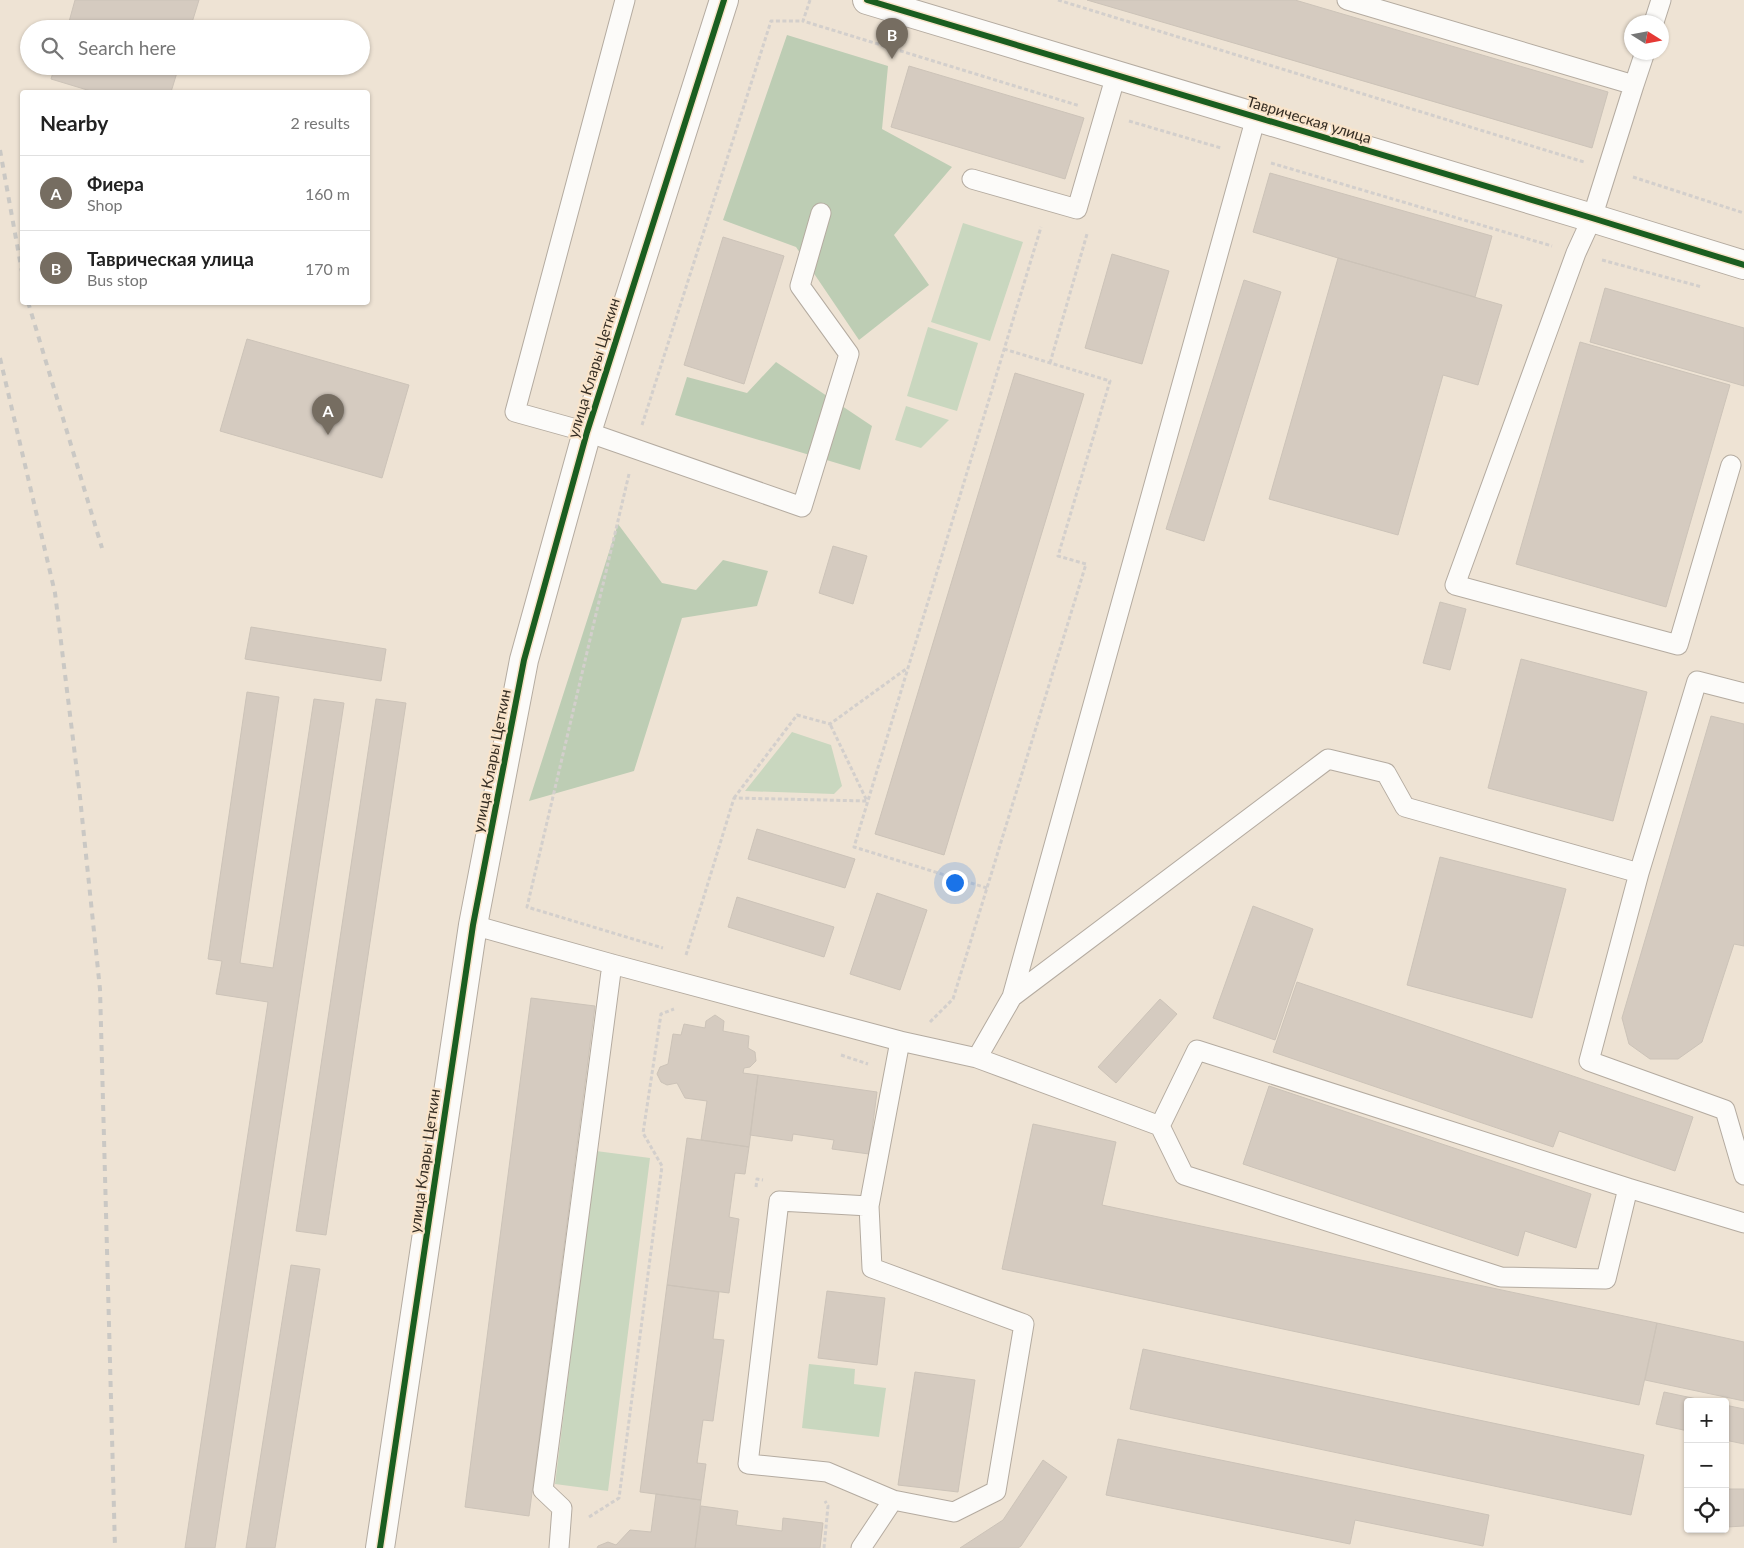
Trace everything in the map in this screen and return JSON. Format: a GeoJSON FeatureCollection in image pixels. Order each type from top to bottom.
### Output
{"type":"FeatureCollection","features":[{"type":"Feature","properties":{"kind":"street","name":"улица Клары Цеткин"},"geometry":{"type":"LineString","coordinates":[[380,1548],[473,925],[524,660],[587,432],[724,0]]}},
{"type":"Feature","properties":{"kind":"street","name":"Таврическая улица"},"geometry":{"type":"LineString","coordinates":[[867,0],[1744,265]]}},
{"type":"Feature","properties":{"kind":"lane"},"geometry":{"type":"LineString","coordinates":[[625,0],[515,412],[587,432],[802,507],[849,354],[800,286],[821,213]]}},
{"type":"Feature","properties":{"kind":"lane"},"geometry":{"type":"LineString","coordinates":[[1347,0],[1634,86]]}},
{"type":"Feature","properties":{"kind":"lane"},"geometry":{"type":"LineString","coordinates":[[1656,15],[1661,0]]}},
{"type":"Feature","properties":{"kind":"lane"},"geometry":{"type":"LineString","coordinates":[[1642,60],[1592,218],[1576,253],[1454,585],[1678,645],[1731,465]]}},
{"type":"Feature","properties":{"kind":"lane"},"geometry":{"type":"LineString","coordinates":[[972,179],[1077,209],[1116,75]]}},
{"type":"Feature","properties":{"kind":"lane"},"geometry":{"type":"LineString","coordinates":[[977,1058],[1012,997],[1256,117]]}},
{"type":"Feature","properties":{"kind":"lane"},"geometry":{"type":"LineString","coordinates":[[1744,693],[1697,681],[1639,873],[1589,1061],[1725,1110],[1744,1175]]}},
{"type":"Feature","properties":{"kind":"lane"},"geometry":{"type":"LineString","coordinates":[[1012,997],[1328,760],[1386,773],[1405,807],[1639,873]]}},
{"type":"Feature","properties":{"kind":"lane"},"geometry":{"type":"LineString","coordinates":[[473,925],[900,1042],[977,1058],[1160,1126],[1184,1175],[1501,1276],[1606,1279],[1628,1188]]}},
{"type":"Feature","properties":{"kind":"lane"},"geometry":{"type":"LineString","coordinates":[[559,1548],[562,1508],[542,1490],[612,964]]}},
{"type":"Feature","properties":{"kind":"lane"},"geometry":{"type":"LineString","coordinates":[[869,1206],[778,1201],[748,1464],[827,1472],[893,1500],[954,1512],[996,1490],[1024,1324],[872,1268],[869,1206],[900,1042]]}},
{"type":"Feature","properties":{"kind":"lane"},"geometry":{"type":"LineString","coordinates":[[1160,1126],[1197,1050],[1628,1188],[1744,1223]]}},
{"type":"Feature","properties":{"kind":"lane"},"geometry":{"type":"LineString","coordinates":[[861,1548],[893,1500]]}},
{"type":"Feature","properties":{"kind":"path"},"geometry":{"type":"LineString","coordinates":[[1058,0],[1520,143],[1608,168],[1744,213]]}},
{"type":"Feature","properties":{"kind":"path"},"geometry":{"type":"LineString","coordinates":[[667,949],[528,907],[635,449],[771,20],[803,21]]}},
{"type":"Feature","properties":{"kind":"path"},"geometry":{"type":"LineString","coordinates":[[987,888],[854,847],[1041,227]]}},
{"type":"Feature","properties":{"kind":"path"},"geometry":{"type":"LineString","coordinates":[[1050,363],[1088,231]]}},
{"type":"Feature","properties":{"kind":"path"},"geometry":{"type":"LineString","coordinates":[[924,1028],[953,999],[1086,564],[1058,556],[1110,381],[1004,349]]}},
{"type":"Feature","properties":{"kind":"path"},"geometry":{"type":"LineString","coordinates":[[830,724],[908,668]]}},
{"type":"Feature","properties":{"kind":"path"},"geometry":{"type":"LineString","coordinates":[[695,958],[686,955],[734,798],[797,715],[830,724],[867,801]]}},
{"type":"Feature","properties":{"kind":"path"},"geometry":{"type":"LineString","coordinates":[[734,798],[867,801]]}},
{"type":"Feature","properties":{"kind":"path"},"geometry":{"type":"LineString","coordinates":[[584,1520],[619,1498],[662,1166],[643,1133],[661,1014],[679,1007]]}},
{"type":"Feature","properties":{"kind":"path"},"geometry":{"type":"LineString","coordinates":[[837,1054],[874,1066]]}},
{"type":"Feature","properties":{"kind":"path"},"geometry":{"type":"LineString","coordinates":[[756,1189],[757,1179],[767,1180]]}},
{"type":"Feature","properties":{"kind":"path"},"geometry":{"type":"LineString","coordinates":[[824,1499],[828,1506],[824,1548]]}},
{"type":"Feature","properties":{"kind":"green space"},"geometry":{"type":"Polygon","coordinates":[[[787,35],[888,66],[882,129],[952,167],[894,235],[929,285],[859,340],[796,247],[723,220],[787,35]]]}},
{"type":"Feature","properties":{"kind":"green space"},"geometry":{"type":"Polygon","coordinates":[[[963,223],[1023,242],[990,341],[931,322],[963,223]]]}},
{"type":"Feature","properties":{"kind":"green space"},"geometry":{"type":"Polygon","coordinates":[[[928,327],[978,343],[957,411],[907,396],[928,327]]]}},
{"type":"Feature","properties":{"kind":"green space"},"geometry":{"type":"Polygon","coordinates":[[[776,362],[872,426],[860,470],[675,415],[687,377],[747,393],[776,362]]]}},
{"type":"Feature","properties":{"kind":"green space"},"geometry":{"type":"Polygon","coordinates":[[[906,406],[949,420],[921,448],[895,440],[906,406]]]}},
{"type":"Feature","properties":{"kind":"green space"},"geometry":{"type":"Polygon","coordinates":[[[618,524],[662,583],[696,590],[723,560],[768,571],[757,606],[682,618],[634,771],[529,801],[618,524]]]}},
{"type":"Feature","properties":{"kind":"green space"},"geometry":{"type":"Polygon","coordinates":[[[792,732],[831,745],[842,786],[834,794],[745,791],[792,732]]]}},
{"type":"Feature","properties":{"kind":"green space"},"geometry":{"type":"Polygon","coordinates":[[[596,1151],[650,1158],[608,1491],[555,1484],[596,1151]]]}},
{"type":"Feature","properties":{"kind":"green space"},"geometry":{"type":"Polygon","coordinates":[[[809,1364],[855,1369],[854,1384],[886,1388],[879,1437],[802,1428],[809,1364]]]}},
{"type":"Feature","properties":{"kind":"building"},"geometry":{"type":"Polygon","coordinates":[[[75,0],[199,0],[193,20],[69,20],[75,0]]]}},
{"type":"Feature","properties":{"kind":"building"},"geometry":{"type":"Polygon","coordinates":[[[1087,0],[1295,0],[1608,92],[1592,148],[1087,0]]]}},
{"type":"Feature","properties":{"kind":"building"},"geometry":{"type":"Polygon","coordinates":[[[909,66],[1084,118],[1065,179],[891,127],[909,66]]]}},
{"type":"Feature","properties":{"kind":"building"},"geometry":{"type":"Polygon","coordinates":[[[52,75],[176,75],[172,90],[87,90],[51,79],[52,75]]]}},
{"type":"Feature","properties":{"kind":"building"},"geometry":{"type":"Polygon","coordinates":[[[1270,173],[1492,236],[1475,297],[1253,232],[1270,173]]]}},
{"type":"Feature","properties":{"kind":"building"},"geometry":{"type":"Polygon","coordinates":[[[723,237],[784,256],[744,384],[684,365],[723,237]]]}},
{"type":"Feature","properties":{"kind":"building"},"geometry":{"type":"Polygon","coordinates":[[[1112,254],[1169,271],[1142,364],[1085,348],[1112,254]]]}},
{"type":"Feature","properties":{"kind":"building"},"geometry":{"type":"Polygon","coordinates":[[[1338,258],[1502,305],[1478,385],[1443,375],[1398,535],[1269,499],[1338,258]]]}},
{"type":"Feature","properties":{"kind":"building"},"geometry":{"type":"Polygon","coordinates":[[[1244,280],[1281,292],[1204,541],[1166,529],[1244,280]]]}},
{"type":"Feature","properties":{"kind":"building"},"geometry":{"type":"Polygon","coordinates":[[[1605,288],[1744,328],[1744,386],[1590,342],[1605,288]]]}},
{"type":"Feature","properties":{"kind":"building"},"geometry":{"type":"Polygon","coordinates":[[[247,339],[409,385],[382,478],[220,431],[247,339]]]}},
{"type":"Feature","properties":{"kind":"building"},"geometry":{"type":"Polygon","coordinates":[[[1580,342],[1730,385],[1666,607],[1516,564],[1580,342]]]}},
{"type":"Feature","properties":{"kind":"building"},"geometry":{"type":"Polygon","coordinates":[[[1015,373],[1084,394],[944,855],[875,834],[1015,373]]]}},
{"type":"Feature","properties":{"kind":"building"},"geometry":{"type":"Polygon","coordinates":[[[833,546],[867,556],[853,604],[819,593],[833,546]]]}},
{"type":"Feature","properties":{"kind":"building"},"geometry":{"type":"Polygon","coordinates":[[[1440,602],[1466,609],[1450,670],[1423,663],[1440,602]]]}},
{"type":"Feature","properties":{"kind":"building"},"geometry":{"type":"Polygon","coordinates":[[[251,627],[386,649],[381,681],[245,659],[251,627]]]}},
{"type":"Feature","properties":{"kind":"building"},"geometry":{"type":"Polygon","coordinates":[[[1521,659],[1647,692],[1613,821],[1488,788],[1521,659]]]}},
{"type":"Feature","properties":{"kind":"building"},"geometry":{"type":"Polygon","coordinates":[[[247,692],[279,697],[240,963],[273,968],[314,699],[344,703],[215,1548],[185,1548],[268,1002],[216,994],[222,961],[208,959],[247,692]]]}},
{"type":"Feature","properties":{"kind":"building"},"geometry":{"type":"Polygon","coordinates":[[[376,699],[406,703],[326,1235],[296,1231],[376,699]]]}},
{"type":"Feature","properties":{"kind":"building"},"geometry":{"type":"Polygon","coordinates":[[[1711,716],[1744,724],[1744,946],[1734,944],[1702,1042],[1678,1059],[1650,1059],[1629,1044],[1622,1018],[1711,716]]]}},
{"type":"Feature","properties":{"kind":"building"},"geometry":{"type":"Polygon","coordinates":[[[757,829],[855,859],[845,888],[748,859],[757,829]]]}},
{"type":"Feature","properties":{"kind":"building"},"geometry":{"type":"Polygon","coordinates":[[[1440,857],[1566,889],[1532,1018],[1407,985],[1440,857]]]}},
{"type":"Feature","properties":{"kind":"building"},"geometry":{"type":"Polygon","coordinates":[[[877,893],[927,910],[900,990],[850,974],[877,893]]]}},
{"type":"Feature","properties":{"kind":"building"},"geometry":{"type":"Polygon","coordinates":[[[737,897],[834,927],[824,957],[728,927],[737,897]]]}},
{"type":"Feature","properties":{"kind":"building"},"geometry":{"type":"Polygon","coordinates":[[[1253,906],[1313,929],[1275,1040],[1213,1018],[1253,906]]]}},
{"type":"Feature","properties":{"kind":"building"},"geometry":{"type":"Polygon","coordinates":[[[1297,982],[1693,1117],[1675,1171],[1559,1131],[1553,1147],[1273,1052],[1297,982]]]}},
{"type":"Feature","properties":{"kind":"building"},"geometry":{"type":"Polygon","coordinates":[[[531,998],[595,1006],[529,1516],[465,1507],[531,998]]]}},
{"type":"Feature","properties":{"kind":"building"},"geometry":{"type":"Polygon","coordinates":[[[1160,999],[1177,1014],[1116,1083],[1098,1067],[1160,999]]]}},
{"type":"Feature","properties":{"kind":"building"},"geometry":{"type":"Polygon","coordinates":[[[715,1015],[724,1021],[723,1031],[749,1036],[748,1048],[755,1052],[756,1061],[750,1067],[744,1068],[743,1073],[758,1075],[749,1147],[701,1140],[707,1101],[685,1098],[677,1083],[667,1085],[661,1082],[657,1074],[660,1067],[668,1064],[673,1034],[681,1035],[684,1024],[705,1028],[706,1021],[715,1015]]]}},
{"type":"Feature","properties":{"kind":"building"},"geometry":{"type":"Polygon","coordinates":[[[758,1075],[877,1092],[869,1154],[832,1149],[834,1140],[793,1134],[792,1141],[750,1135],[758,1075]]]}},
{"type":"Feature","properties":{"kind":"building"},"geometry":{"type":"Polygon","coordinates":[[[1269,1086],[1591,1194],[1576,1248],[1525,1231],[1518,1256],[1243,1164],[1269,1086]]]}},
{"type":"Feature","properties":{"kind":"building"},"geometry":{"type":"Polygon","coordinates":[[[1033,1124],[1116,1142],[1102,1205],[1657,1323],[1639,1405],[1002,1269],[1033,1124]]]}},
{"type":"Feature","properties":{"kind":"building"},"geometry":{"type":"Polygon","coordinates":[[[687,1138],[749,1147],[745,1174],[735,1173],[729,1217],[739,1219],[729,1293],[667,1285],[687,1138]]]}},
{"type":"Feature","properties":{"kind":"building"},"geometry":{"type":"Polygon","coordinates":[[[291,1265],[320,1269],[275,1548],[246,1548],[291,1265]]]}},
{"type":"Feature","properties":{"kind":"building"},"geometry":{"type":"Polygon","coordinates":[[[667,1285],[719,1292],[713,1339],[724,1340],[713,1421],[703,1420],[697,1463],[706,1464],[701,1500],[640,1492],[667,1285]]]}},
{"type":"Feature","properties":{"kind":"building"},"geometry":{"type":"Polygon","coordinates":[[[827,1291],[885,1298],[877,1365],[818,1358],[827,1291]]]}},
{"type":"Feature","properties":{"kind":"building"},"geometry":{"type":"Polygon","coordinates":[[[1657,1323],[1744,1342],[1744,1401],[1645,1380],[1657,1323]]]}},
{"type":"Feature","properties":{"kind":"building"},"geometry":{"type":"Polygon","coordinates":[[[1143,1349],[1644,1455],[1631,1515],[1130,1409],[1143,1349]]]}},
{"type":"Feature","properties":{"kind":"building"},"geometry":{"type":"Polygon","coordinates":[[[915,1372],[975,1380],[958,1492],[898,1485],[915,1372]]]}},
{"type":"Feature","properties":{"kind":"building"},"geometry":{"type":"Polygon","coordinates":[[[1664,1392],[1692,1398],[1684,1398],[1684,1430],[1656,1424],[1664,1392]]]}},
{"type":"Feature","properties":{"kind":"building"},"geometry":{"type":"Polygon","coordinates":[[[1729,1406],[1744,1409],[1744,1444],[1729,1441],[1729,1406]]]}},
{"type":"Feature","properties":{"kind":"building"},"geometry":{"type":"Polygon","coordinates":[[[1118,1439],[1489,1515],[1483,1546],[1355,1520],[1350,1544],[1106,1495],[1118,1439]]]}},
{"type":"Feature","properties":{"kind":"building"},"geometry":{"type":"Polygon","coordinates":[[[1043,1460],[1067,1477],[1021,1546],[1018,1548],[960,1548],[1003,1520],[1043,1460]]]}},
{"type":"Feature","properties":{"kind":"building"},"geometry":{"type":"Polygon","coordinates":[[[1729,1489],[1744,1489],[1744,1526],[1729,1527],[1729,1489]]]}},
{"type":"Feature","properties":{"kind":"building"},"geometry":{"type":"Polygon","coordinates":[[[656,1494],[701,1500],[695,1548],[597,1548],[608,1542],[616,1545],[630,1530],[651,1532],[656,1494]]]}},
{"type":"Feature","properties":{"kind":"building"},"geometry":{"type":"Polygon","coordinates":[[[701,1506],[738,1511],[736,1525],[782,1531],[783,1518],[823,1523],[820,1548],[695,1548],[701,1506]]]}},
{"type":"Feature","properties":{"kind":"railway"},"geometry":{"type":"LineString","coordinates":[[0,150],[20,261]]}},
{"type":"Feature","properties":{"kind":"railway"},"geometry":{"type":"LineString","coordinates":[[29,305],[102,548]]}},
{"type":"Feature","properties":{"kind":"railway"},"geometry":{"type":"LineString","coordinates":[[0,358],[55,593],[79,788],[100,989],[115,1548]]}},
{"type":"Feature","properties":{"kind":"cycle path"},"geometry":{"type":"LineString","coordinates":[[380,1548],[473,925],[524,660],[587,432],[724,0]]}},
{"type":"Feature","properties":{"kind":"cycle path"},"geometry":{"type":"LineString","coordinates":[[867,0],[1744,265]]}},
{"type":"Feature","properties":{"kind":"place","name":"Таврическая улица"},"geometry":{"type":"Point","coordinates":[892,59]}},
{"type":"Feature","properties":{"kind":"place","name":"Фиера"},"geometry":{"type":"Point","coordinates":[328,435]}}]}
